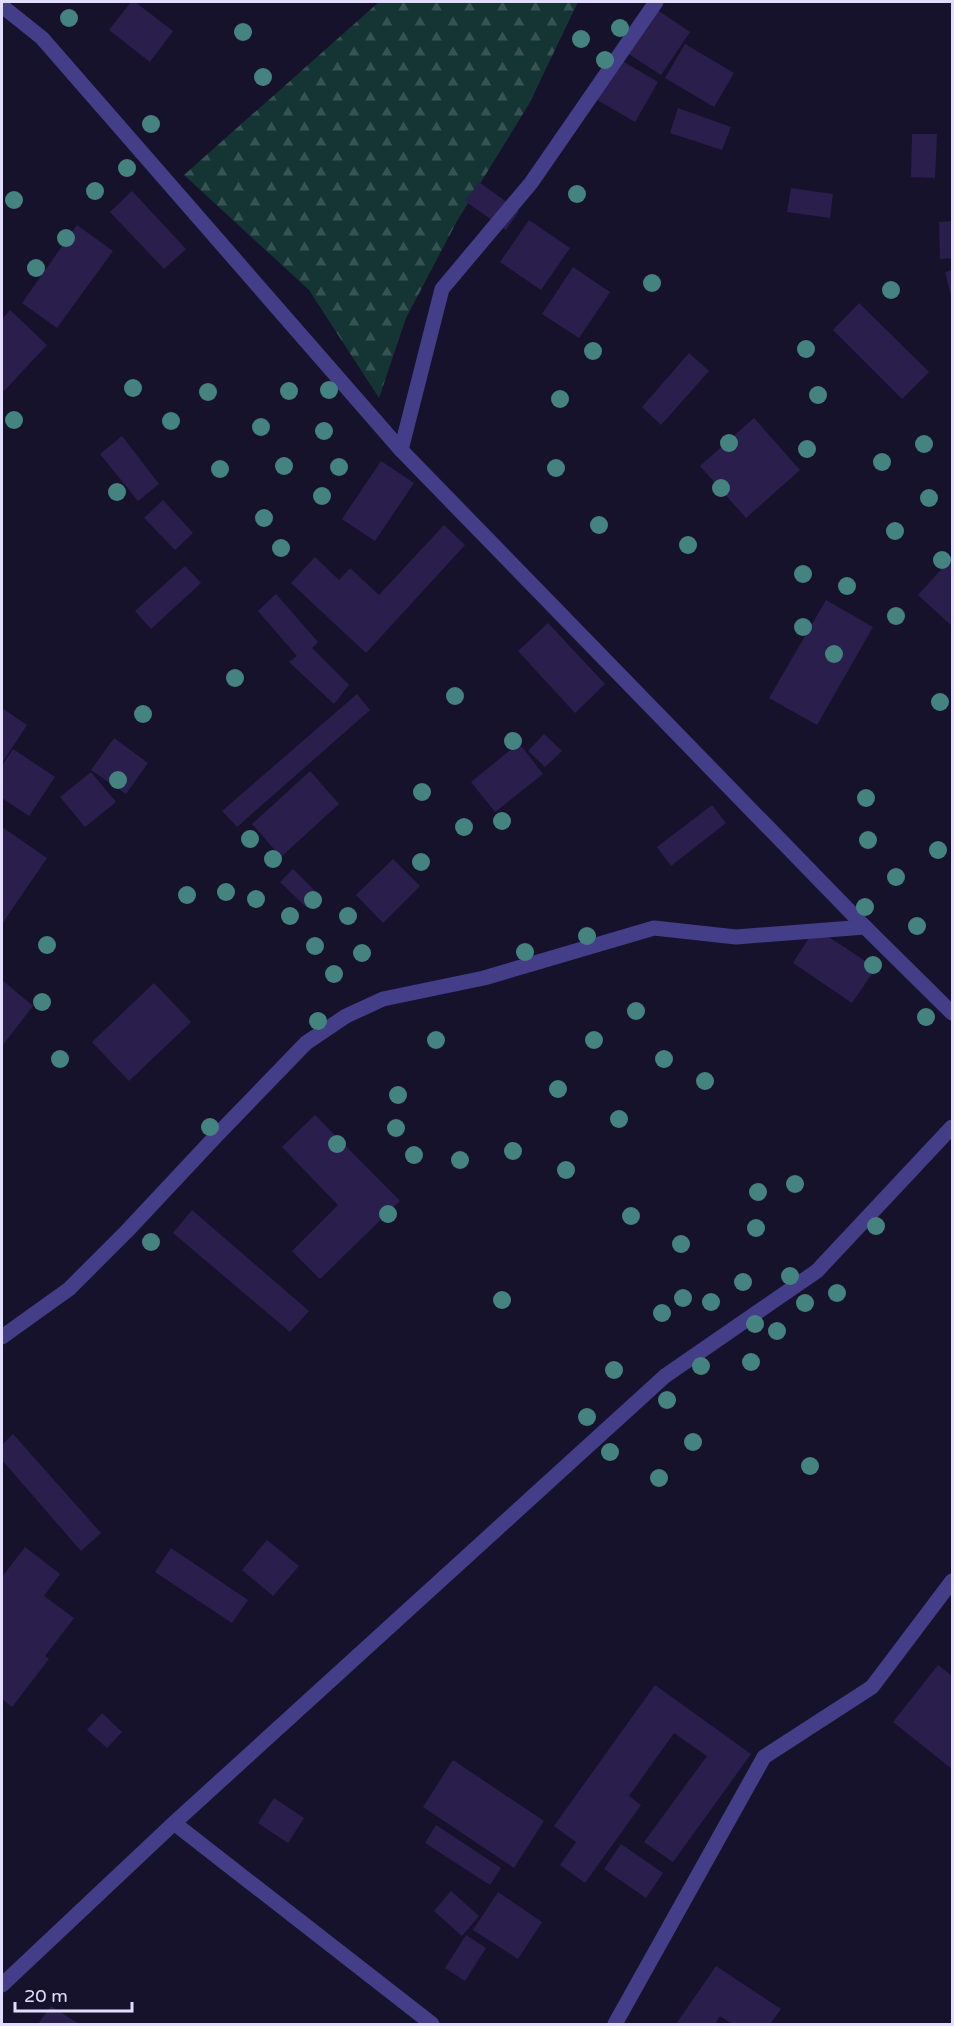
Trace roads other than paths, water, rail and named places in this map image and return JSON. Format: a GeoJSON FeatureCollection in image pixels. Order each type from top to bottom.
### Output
{"type":"FeatureCollection","features":[{"type":"Feature","properties":{"kind":"street"},"geometry":{"type":"LineString","coordinates":[[401,450],[442,290],[531,183],[656,2]]}},
{"type":"Feature","properties":{"kind":"street"},"geometry":{"type":"LineString","coordinates":[[2,6],[42,38],[401,450],[865,927],[952,1013]]}},
{"type":"Feature","properties":{"kind":"street"},"geometry":{"type":"LineString","coordinates":[[2,1337],[69,1289],[128,1232],[306,1043],[346,1016],[383,999],[484,978],[654,928],[736,937],[865,927]]}},
{"type":"Feature","properties":{"kind":"street"},"geometry":{"type":"LineString","coordinates":[[2,1985],[174,1823],[665,1376],[817,1271],[952,1127]]}},
{"type":"Feature","properties":{"kind":"street"},"geometry":{"type":"LineString","coordinates":[[615,2025],[764,1757],[872,1687],[952,1581]]}},
{"type":"Feature","properties":{"kind":"street"},"geometry":{"type":"LineString","coordinates":[[174,1823],[432,2025]]}}]}
